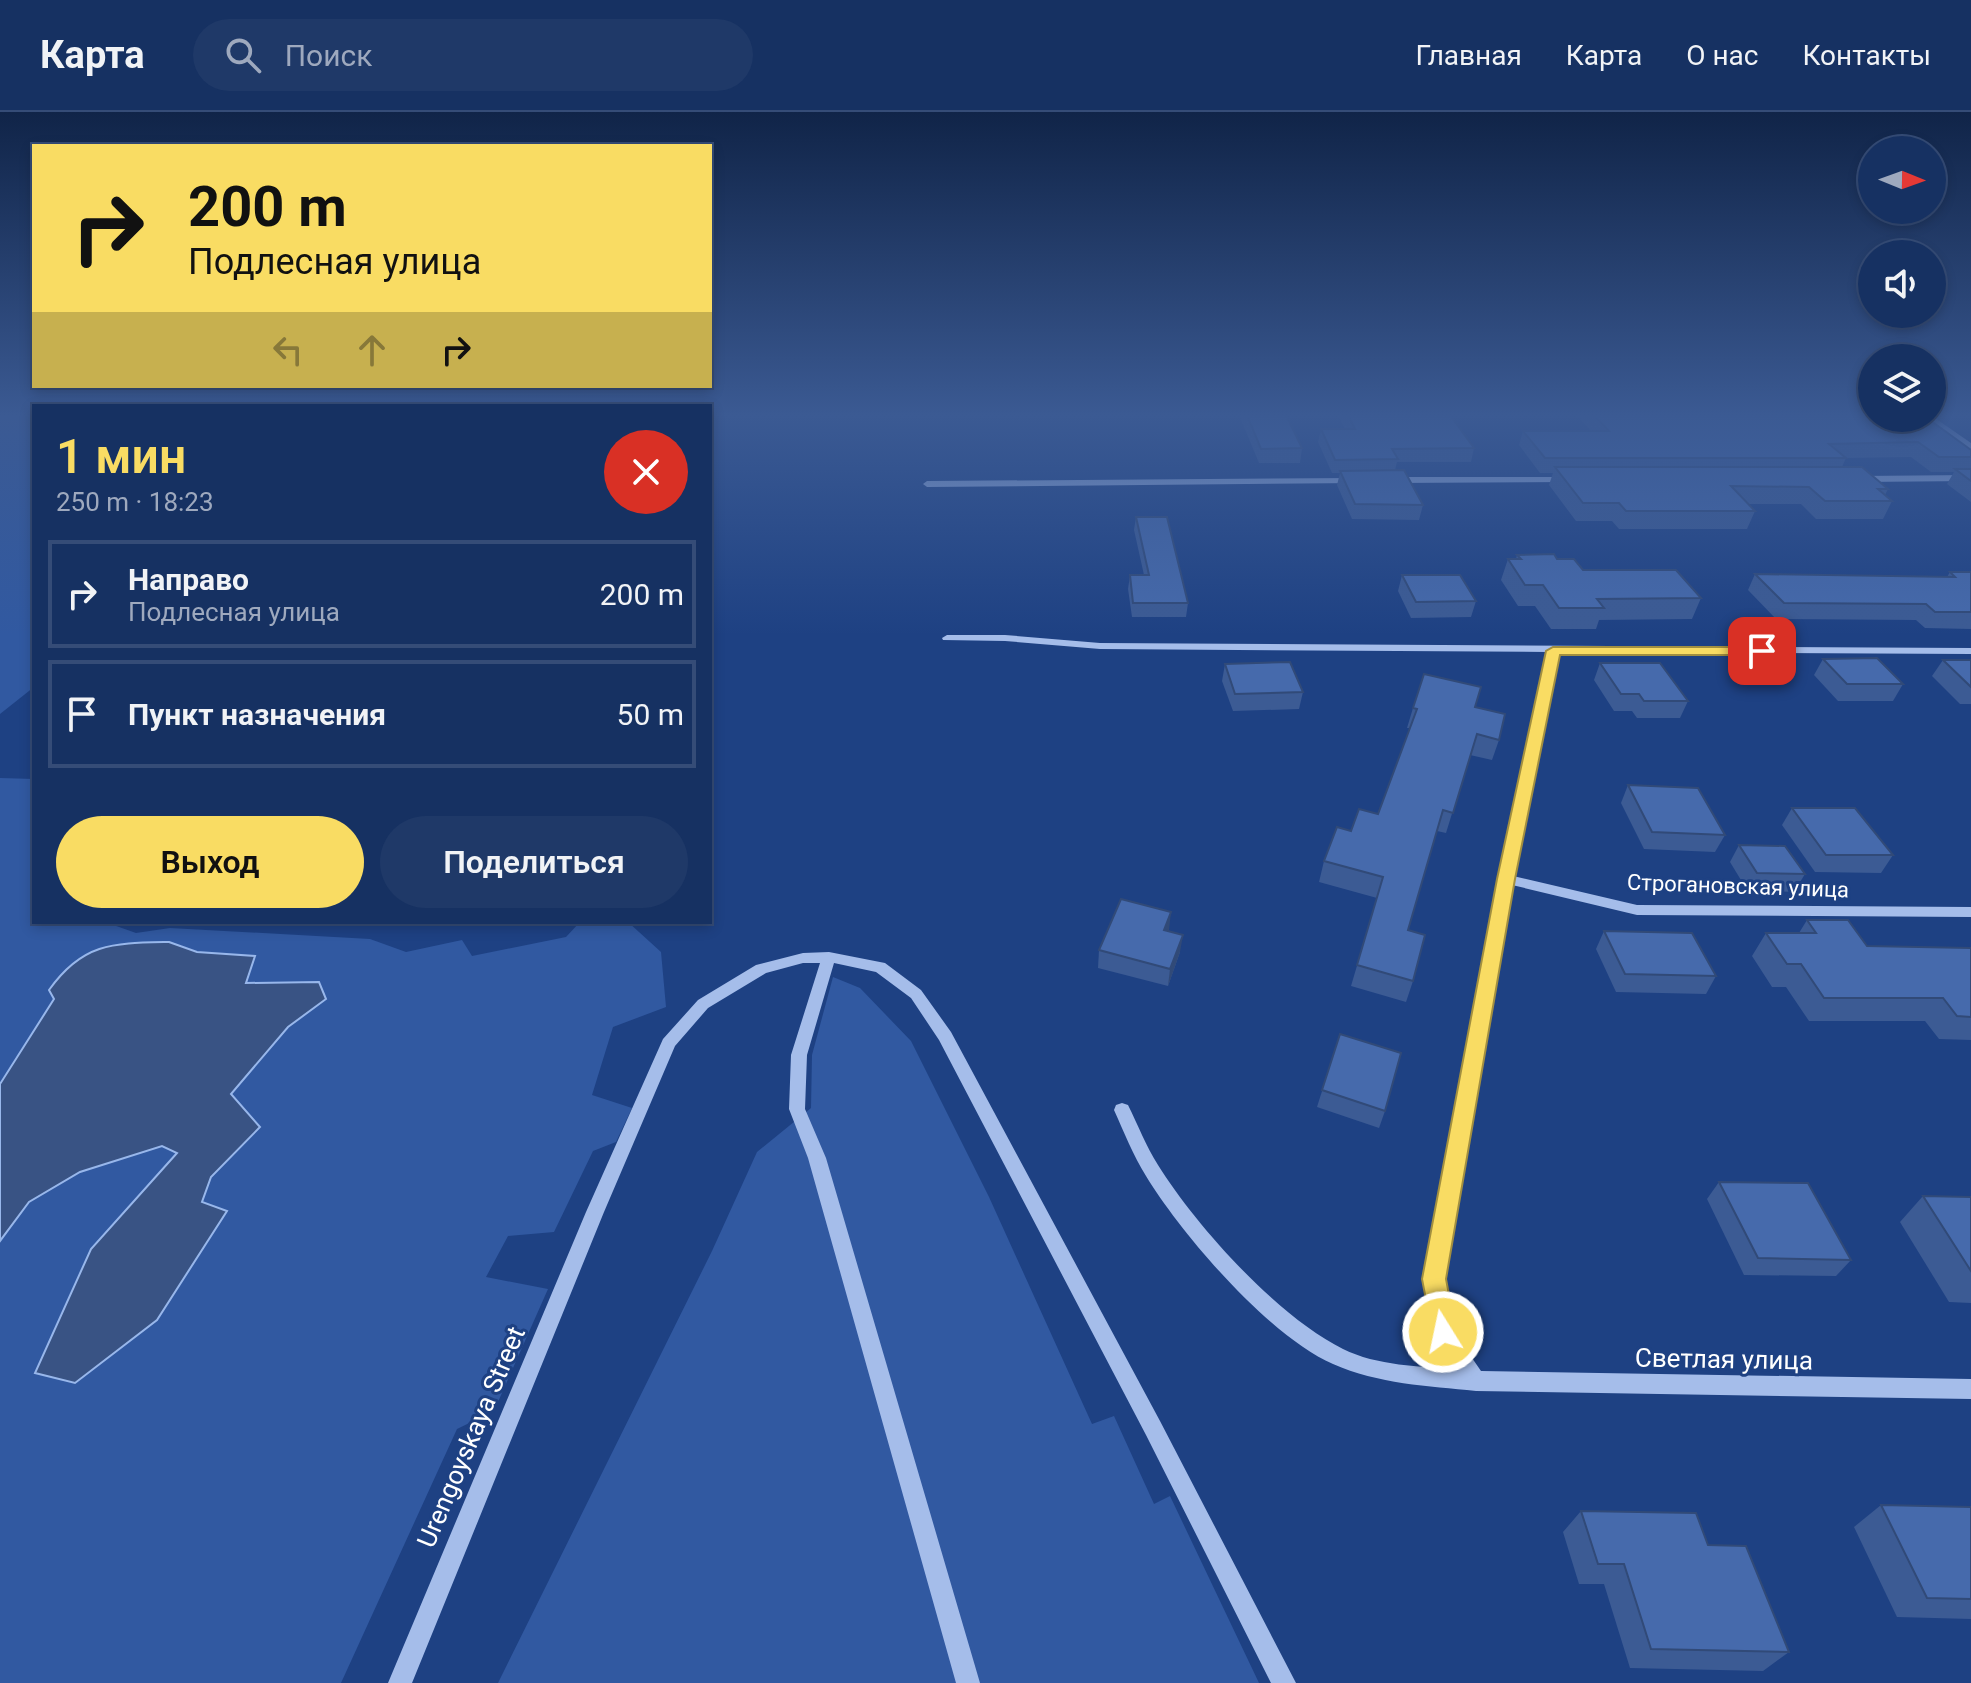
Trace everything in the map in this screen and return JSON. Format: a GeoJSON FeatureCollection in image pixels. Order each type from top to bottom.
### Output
{"type":"FeatureCollection","features":[{"type":"Feature","properties":{"kind":"street"},"geometry":{"type":"LineString","coordinates":[[947,638],[1005,638],[1100,646],[1971,651]]}},
{"type":"Feature","properties":{"kind":"street"},"geometry":{"type":"LineString","coordinates":[[1476,1381],[1443,1332],[1434,1279],[1506,879],[1553,651]]}},
{"type":"Feature","properties":{"kind":"street","name":"Строгановская улица"},"geometry":{"type":"LineString","coordinates":[[1506,879],[1637,910],[1971,912]]}},
{"type":"Feature","properties":{"kind":"street"},"geometry":{"type":"LineString","coordinates":[[829,957],[799,1055],[797,1109],[817,1158],[968,1683]]}},
{"type":"Feature","properties":{"kind":"street","name":"Urengoyskaya Street"},"geometry":{"type":"LineString","coordinates":[[400,1683],[595,1212],[669,1043],[703,1004],[761,969],[803,958],[829,957],[880,967],[916,994],[945,1036],[1161,1442],[1284,1683]]}},
{"type":"Feature","properties":{"kind":"street","name":"Светлая улица"},"geometry":{"type":"LineString","coordinates":[[1122,1110],[1152,1172],[1203,1236],[1283,1322],[1339,1357],[1414,1375],[1476,1381],[1971,1389]]}},
{"type":"Feature","properties":{"kind":"shaded area"},"geometry":{"type":"Polygon","coordinates":[[[0,488],[32,488],[32,689],[0,714],[0,488]]]}},
{"type":"Feature","properties":{"kind":"shaded area"},"geometry":{"type":"Polygon","coordinates":[[[0,778],[32,779],[32,924],[111,924],[136,933],[170,928],[370,939],[406,952],[462,940],[472,956],[566,937],[578,924],[630,924],[661,952],[666,1007],[613,1027],[592,1095],[632,1108],[616,1142],[593,1151],[554,1232],[508,1236],[486,1277],[548,1289],[494,1411],[457,1429],[341,1683],[0,1683],[0,778]]]}},
{"type":"Feature","properties":{"kind":"shaded area"},"geometry":{"type":"Polygon","coordinates":[[[169,942],[197,952],[255,956],[246,983],[319,982],[326,999],[288,1027],[231,1094],[260,1127],[211,1177],[202,1202],[227,1211],[157,1320],[75,1383],[35,1373],[91,1249],[177,1153],[162,1146],[80,1172],[29,1202],[0,1241],[0,1084],[54,999],[49,990],[74,962],[101,948],[169,942]]]}},
{"type":"Feature","properties":{"kind":"shaded area"},"geometry":{"type":"Polygon","coordinates":[[[833,977],[860,988],[911,1041],[989,1197],[1092,1424],[1114,1416],[1154,1504],[1170,1496],[1259,1683],[498,1683],[712,1251],[757,1152],[811,1108],[812,1055],[833,977]]]}},
{"type":"Feature","properties":{"kind":"building"},"geometry":{"type":"Polygon","coordinates":[[[1348,488],[1414,488],[1423,505],[1355,504],[1348,488]]]}},
{"type":"Feature","properties":{"kind":"building"},"geometry":{"type":"Polygon","coordinates":[[[1572,488],[1733,488],[1755,511],[1626,511],[1619,503],[1583,503],[1572,488]]]}},
{"type":"Feature","properties":{"kind":"building"},"geometry":{"type":"Polygon","coordinates":[[[1811,488],[1887,488],[1878,489],[1892,501],[1825,501],[1811,488]]]}},
{"type":"Feature","properties":{"kind":"building"},"geometry":{"type":"Polygon","coordinates":[[[1136,517],[1167,517],[1188,603],[1133,603],[1130,575],[1149,575],[1136,517]]]}},
{"type":"Feature","properties":{"kind":"building"},"geometry":{"type":"Polygon","coordinates":[[[1554,554],[1557,559],[1574,559],[1583,570],[1676,570],[1701,598],[1597,599],[1604,608],[1559,608],[1543,585],[1525,585],[1508,559],[1521,559],[1517,555],[1554,554]]]}},
{"type":"Feature","properties":{"kind":"building"},"geometry":{"type":"Polygon","coordinates":[[[1950,572],[1971,572],[1971,612],[1935,612],[1926,604],[1784,603],[1755,574],[1955,577],[1950,572]]]}},
{"type":"Feature","properties":{"kind":"building"},"geometry":{"type":"Polygon","coordinates":[[[1402,575],[1460,575],[1476,601],[1416,602],[1402,575]]]}},
{"type":"Feature","properties":{"kind":"building"},"geometry":{"type":"Polygon","coordinates":[[[1877,658],[1903,684],[1847,684],[1823,659],[1877,658]]]}},
{"type":"Feature","properties":{"kind":"building"},"geometry":{"type":"Polygon","coordinates":[[[1943,660],[1971,660],[1971,687],[1943,660]]]}},
{"type":"Feature","properties":{"kind":"building"},"geometry":{"type":"Polygon","coordinates":[[[1290,662],[1303,692],[1235,694],[1225,664],[1290,662]]]}},
{"type":"Feature","properties":{"kind":"building"},"geometry":{"type":"Polygon","coordinates":[[[1600,663],[1660,663],[1688,701],[1644,701],[1639,694],[1621,694],[1600,663]]]}},
{"type":"Feature","properties":{"kind":"building"},"geometry":{"type":"Polygon","coordinates":[[[1424,674],[1481,687],[1475,707],[1505,714],[1499,740],[1477,734],[1453,813],[1443,810],[1408,930],[1425,935],[1413,981],[1357,965],[1383,877],[1324,861],[1337,827],[1351,831],[1359,809],[1378,814],[1417,709],[1413,708],[1424,674]]]}},
{"type":"Feature","properties":{"kind":"building"},"geometry":{"type":"Polygon","coordinates":[[[1628,785],[1698,788],[1725,835],[1652,832],[1628,785]]]}},
{"type":"Feature","properties":{"kind":"building"},"geometry":{"type":"Polygon","coordinates":[[[1792,808],[1855,808],[1893,855],[1826,855],[1792,808]]]}},
{"type":"Feature","properties":{"kind":"building"},"geometry":{"type":"Polygon","coordinates":[[[1739,845],[1785,846],[1805,874],[1757,873],[1739,845]]]}},
{"type":"Feature","properties":{"kind":"building"},"geometry":{"type":"Polygon","coordinates":[[[1121,899],[1171,912],[1164,930],[1183,935],[1170,969],[1099,950],[1121,899]]]}},
{"type":"Feature","properties":{"kind":"building"},"geometry":{"type":"Polygon","coordinates":[[[1807,920],[1848,920],[1867,946],[1971,948],[1971,1017],[1957,1016],[1943,998],[1824,998],[1801,964],[1787,964],[1766,933],[1816,933],[1807,920]]]}},
{"type":"Feature","properties":{"kind":"building"},"geometry":{"type":"Polygon","coordinates":[[[1604,931],[1692,933],[1716,976],[1625,974],[1604,931]]]}},
{"type":"Feature","properties":{"kind":"building"},"geometry":{"type":"Polygon","coordinates":[[[1340,1034],[1401,1053],[1385,1111],[1322,1090],[1340,1034]]]}},
{"type":"Feature","properties":{"kind":"building"},"geometry":{"type":"Polygon","coordinates":[[[1719,1182],[1808,1183],[1851,1260],[1758,1258],[1719,1182]]]}},
{"type":"Feature","properties":{"kind":"building"},"geometry":{"type":"Polygon","coordinates":[[[1923,1196],[1971,1197],[1971,1271],[1923,1196]]]}},
{"type":"Feature","properties":{"kind":"building"},"geometry":{"type":"Polygon","coordinates":[[[1881,1505],[1971,1507],[1971,1599],[1927,1598],[1881,1505]]]}},
{"type":"Feature","properties":{"kind":"building"},"geometry":{"type":"Polygon","coordinates":[[[1581,1511],[1696,1513],[1708,1545],[1746,1546],[1789,1652],[1651,1649],[1624,1564],[1598,1564],[1581,1511]]]}},
{"type":"Feature","properties":{"kind":"route"},"geometry":{"type":"LineString","coordinates":[[1443,1332],[1434,1279],[1506,879],[1553,651],[1762,651]]}}]}
